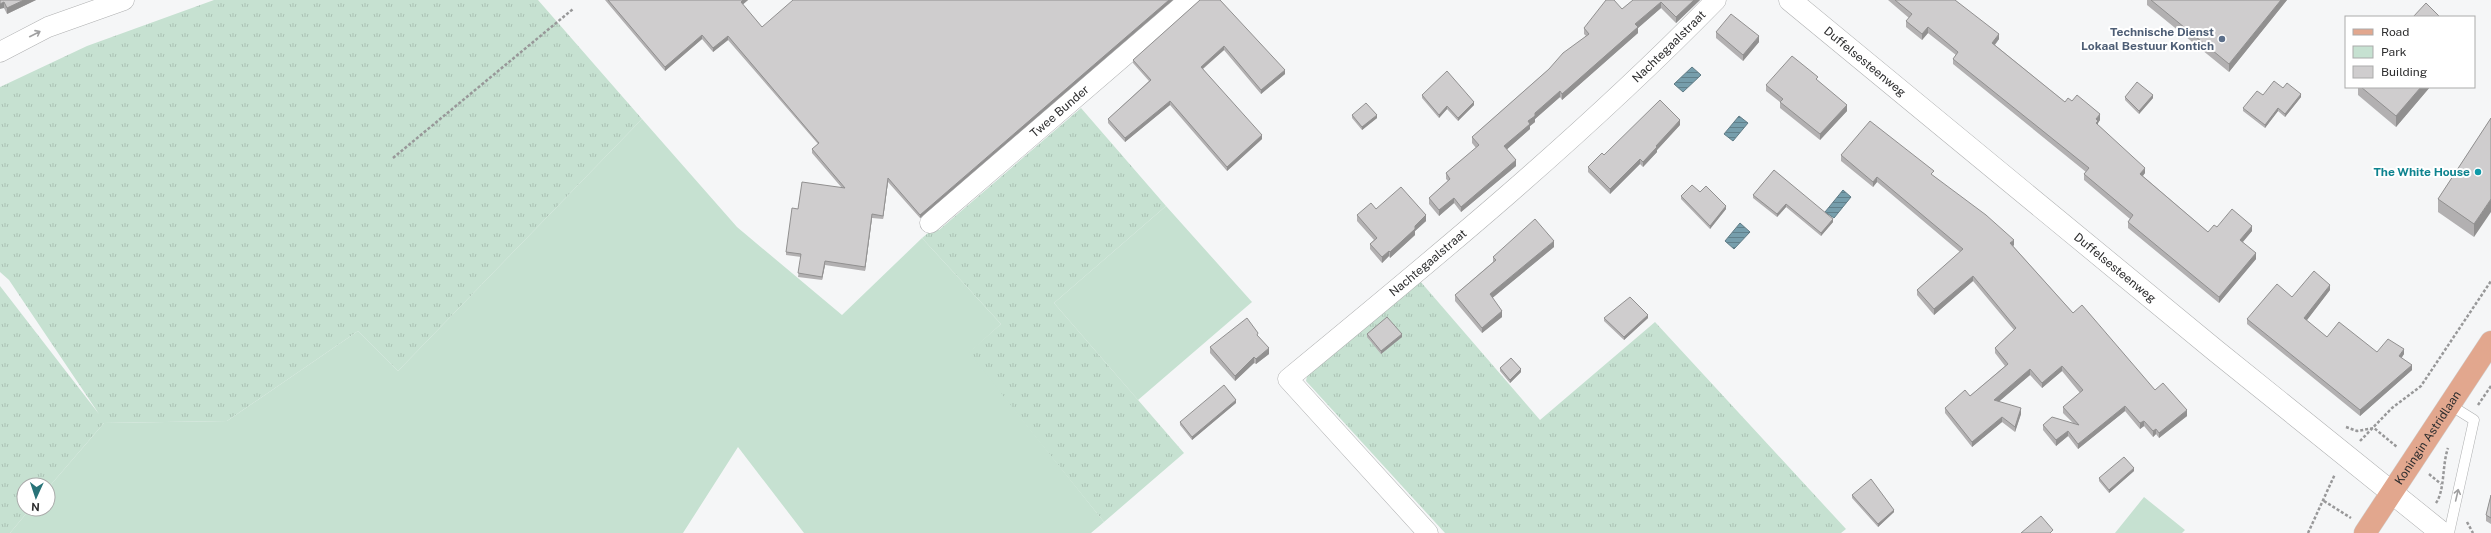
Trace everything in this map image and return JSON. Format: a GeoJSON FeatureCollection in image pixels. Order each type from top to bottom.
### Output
{"type":"FeatureCollection","features":[{"type":"Feature","properties":{"kind":"main road","name":"Koningin Astridlaan"},"geometry":{"type":"LineString","coordinates":[[2365,533],[2491,342]]}},
{"type":"Feature","properties":{"kind":"street"},"geometry":{"type":"LineString","coordinates":[[0,52],[48,27],[124,0]]}},
{"type":"Feature","properties":{"kind":"street","name":"Twee Bunder"},"geometry":{"type":"LineString","coordinates":[[930,223],[1189,0]]}},
{"type":"Feature","properties":{"kind":"street","name":"Nachtegaalstraat"},"geometry":{"type":"LineString","coordinates":[[1428,533],[1288,379],[1555,154],[1656,60],[1716,0]]}},
{"type":"Feature","properties":{"kind":"street","name":"Duffelsesteenweg"},"geometry":{"type":"LineString","coordinates":[[1790,0],[2216,351],[2442,533]]}},
{"type":"Feature","properties":{"kind":"lane"},"geometry":{"type":"LineString","coordinates":[[2449,533],[2474,420],[2450,405]]}},
{"type":"Feature","properties":{"kind":"path"},"geometry":{"type":"LineString","coordinates":[[393,158],[573,9]]}},
{"type":"Feature","properties":{"kind":"path"},"geometry":{"type":"LineString","coordinates":[[2374,428],[2377,421],[2421,386],[2491,281]]}},
{"type":"Feature","properties":{"kind":"path"},"geometry":{"type":"LineString","coordinates":[[2441,484],[2442,494]]}},
{"type":"Feature","properties":{"kind":"path"},"geometry":{"type":"LineString","coordinates":[[2308,533],[2324,501]]}},
{"type":"Feature","properties":{"kind":"green space"},"geometry":{"type":"Polygon","coordinates":[[[214,0],[538,0],[642,119],[398,371],[358,331],[227,421],[104,423],[56,479],[56,477],[16,477],[16,517],[23,517],[10,533],[0,533],[0,286],[99,414],[9,280],[0,272],[0,87],[87,46],[214,0]]]}},
{"type":"Feature","properties":{"kind":"green space"},"geometry":{"type":"Polygon","coordinates":[[[1081,108],[1166,206],[1054,303],[1184,453],[1104,522],[968,353],[1001,324],[922,238],[934,228],[939,230],[1081,108]]]}},
{"type":"Feature","properties":{"kind":"green space"},"geometry":{"type":"Polygon","coordinates":[[[642,119],[737,227],[842,315],[922,238],[1001,324],[969,353],[1104,522],[1091,533],[804,533],[738,447],[683,533],[10,533],[23,517],[56,517],[56,479],[104,423],[227,421],[358,331],[398,371],[642,119]]]}},
{"type":"Feature","properties":{"kind":"green space"},"geometry":{"type":"Polygon","coordinates":[[[1166,206],[1252,302],[1138,400],[1054,303],[1166,206]]]}},
{"type":"Feature","properties":{"kind":"green space"},"geometry":{"type":"Polygon","coordinates":[[[1420,281],[1540,420],[1655,322],[1846,529],[1841,533],[1445,533],[1306,381],[1307,376],[1420,281]]]}},
{"type":"Feature","properties":{"kind":"green space"},"geometry":{"type":"Polygon","coordinates":[[[2144,497],[2185,530],[2182,533],[2115,533],[2144,497]]]}},
{"type":"Feature","properties":{"kind":"water"},"geometry":{"type":"Polygon","coordinates":[[[1692,67],[1701,75],[1683,92],[1674,84],[1692,67]]]}},
{"type":"Feature","properties":{"kind":"water"},"geometry":{"type":"Polygon","coordinates":[[[1739,116],[1748,123],[1733,141],[1724,134],[1739,116]]]}},
{"type":"Feature","properties":{"kind":"water"},"geometry":{"type":"Polygon","coordinates":[[[1843,190],[1851,197],[1834,218],[1825,212],[1843,190]]]}},
{"type":"Feature","properties":{"kind":"water"},"geometry":{"type":"Polygon","coordinates":[[[1740,223],[1750,232],[1734,249],[1725,241],[1740,223]]]}},
{"type":"Feature","properties":{"kind":"building"},"geometry":{"type":"Polygon","coordinates":[[[0,0],[24,0],[7,8],[4,2],[0,4],[0,0]]]}},
{"type":"Feature","properties":{"kind":"building"},"geometry":{"type":"Polygon","coordinates":[[[608,0],[743,0],[741,2],[762,27],[793,0],[1169,0],[920,215],[888,178],[883,216],[872,214],[865,267],[825,261],[822,277],[798,273],[801,254],[786,252],[792,208],[798,209],[802,182],[845,188],[812,149],[819,143],[728,36],[713,48],[702,35],[665,67],[608,0]]]}},
{"type":"Feature","properties":{"kind":"building"},"geometry":{"type":"Polygon","coordinates":[[[1200,0],[1220,0],[1285,70],[1261,90],[1224,46],[1201,67],[1262,135],[1227,167],[1170,101],[1125,138],[1108,119],[1151,80],[1133,60],[1200,0]]]}},
{"type":"Feature","properties":{"kind":"building"},"geometry":{"type":"Polygon","coordinates":[[[1606,0],[1614,0],[1622,9],[1633,0],[1694,0],[1676,17],[1661,2],[1635,24],[1638,27],[1562,94],[1560,91],[1535,113],[1535,116],[1528,121],[1530,124],[1504,146],[1516,160],[1461,207],[1454,198],[1439,210],[1429,198],[1450,179],[1446,173],[1479,145],[1472,137],[1549,69],[1563,53],[1589,34],[1584,28],[1606,0]]]}},
{"type":"Feature","properties":{"kind":"building"},"geometry":{"type":"Polygon","coordinates":[[[1895,0],[1955,0],[1999,34],[1992,43],[2065,102],[2068,98],[2072,101],[2077,95],[2100,114],[2096,119],[2098,121],[2096,123],[2145,168],[2140,174],[2208,232],[2214,225],[2217,227],[2232,209],[2252,226],[2240,240],[2256,253],[2219,297],[2128,222],[2133,215],[2084,174],[2089,168],[1953,59],[1958,52],[1928,27],[1922,34],[1906,21],[1912,14],[1895,0]]]}},
{"type":"Feature","properties":{"kind":"building","name":"Technische Dienst Lokaal Bestuur Kontich"},"geometry":{"type":"Polygon","coordinates":[[[2151,0],[2281,0],[2229,64],[2151,0]]]}},
{"type":"Feature","properties":{"kind":"building"},"geometry":{"type":"Polygon","coordinates":[[[2426,3],[2439,16],[2414,16],[2426,3]]]}},
{"type":"Feature","properties":{"kind":"building"},"geometry":{"type":"Polygon","coordinates":[[[1731,14],[1759,36],[1743,55],[1716,32],[1731,14]]]}},
{"type":"Feature","properties":{"kind":"building"},"geometry":{"type":"Polygon","coordinates":[[[1792,56],[1818,77],[1816,79],[1847,105],[1820,134],[1780,102],[1783,99],[1766,85],[1792,56]]]}},
{"type":"Feature","properties":{"kind":"building"},"geometry":{"type":"Polygon","coordinates":[[[1447,71],[1474,102],[1458,118],[1447,106],[1439,115],[1422,95],[1447,71]]]}},
{"type":"Feature","properties":{"kind":"building"},"geometry":{"type":"Polygon","coordinates":[[[2274,81],[2283,88],[2287,83],[2301,94],[2285,114],[2278,108],[2265,125],[2243,108],[2257,91],[2263,95],[2274,81]]]}},
{"type":"Feature","properties":{"kind":"building"},"geometry":{"type":"Polygon","coordinates":[[[2137,82],[2153,95],[2139,111],[2125,97],[2137,82]]]}},
{"type":"Feature","properties":{"kind":"building"},"geometry":{"type":"Polygon","coordinates":[[[2362,88],[2420,88],[2396,116],[2362,88]]]}},
{"type":"Feature","properties":{"kind":"building"},"geometry":{"type":"Polygon","coordinates":[[[1660,100],[1680,120],[1643,162],[1640,159],[1610,189],[1588,167],[1602,153],[1604,155],[1660,100]]]}},
{"type":"Feature","properties":{"kind":"building"},"geometry":{"type":"Polygon","coordinates":[[[1366,103],[1377,115],[1362,127],[1352,115],[1366,103]]]}},
{"type":"Feature","properties":{"kind":"building","name":"The White House"},"geometry":{"type":"Polygon","coordinates":[[[2491,118],[2491,199],[2474,224],[2438,199],[2491,118]]]}},
{"type":"Feature","properties":{"kind":"building"},"geometry":{"type":"Polygon","coordinates":[[[1870,121],[1934,171],[1931,174],[1986,215],[2014,240],[2010,243],[2073,313],[2082,305],[2155,390],[2163,383],[2187,410],[2159,433],[2156,429],[2153,431],[2144,421],[2140,423],[2125,406],[2078,444],[2068,431],[2056,440],[2043,425],[2052,417],[2079,425],[2063,407],[2083,390],[2062,366],[2042,383],[2030,369],[1994,400],[2021,408],[2015,427],[2002,417],[1972,442],[1945,408],[1965,390],[1970,396],[2008,364],[1995,348],[2016,328],[1973,276],[1934,309],[1917,290],[1963,249],[1877,177],[1873,182],[1841,155],[1870,121]]]}},
{"type":"Feature","properties":{"kind":"building"},"geometry":{"type":"Polygon","coordinates":[[[1774,170],[1833,219],[1821,233],[1786,204],[1777,214],[1753,195],[1774,170]]]}},
{"type":"Feature","properties":{"kind":"building"},"geometry":{"type":"Polygon","coordinates":[[[1692,185],[1700,192],[1706,186],[1726,206],[1710,226],[1681,196],[1692,185]]]}},
{"type":"Feature","properties":{"kind":"building"},"geometry":{"type":"Polygon","coordinates":[[[1401,187],[1426,215],[1415,226],[1415,229],[1390,252],[1389,251],[1382,257],[1370,244],[1377,238],[1357,215],[1371,203],[1376,209],[1401,187]]]}},
{"type":"Feature","properties":{"kind":"building"},"geometry":{"type":"Polygon","coordinates":[[[1535,219],[1554,241],[1490,294],[1502,311],[1482,328],[1455,295],[1496,260],[1493,257],[1535,219]]]}},
{"type":"Feature","properties":{"kind":"building"},"geometry":{"type":"Polygon","coordinates":[[[2314,271],[2330,285],[2304,318],[2327,337],[2339,322],[2377,352],[2388,339],[2404,349],[2399,356],[2412,365],[2360,410],[2247,319],[2277,284],[2292,297],[2314,271]]]}},
{"type":"Feature","properties":{"kind":"building"},"geometry":{"type":"Polygon","coordinates":[[[1630,297],[1648,315],[1624,337],[1604,318],[1630,297]]]}},
{"type":"Feature","properties":{"kind":"building"},"geometry":{"type":"Polygon","coordinates":[[[1387,317],[1402,334],[1381,351],[1367,334],[1387,317]]]}},
{"type":"Feature","properties":{"kind":"building"},"geometry":{"type":"Polygon","coordinates":[[[1247,318],[1258,333],[1257,335],[1269,348],[1256,359],[1254,357],[1235,376],[1210,347],[1247,318]]]}},
{"type":"Feature","properties":{"kind":"building"},"geometry":{"type":"Polygon","coordinates":[[[1511,358],[1521,369],[1510,380],[1500,368],[1511,358]]]}},
{"type":"Feature","properties":{"kind":"building"},"geometry":{"type":"Polygon","coordinates":[[[1224,385],[1236,400],[1192,437],[1180,422],[1224,385]]]}},
{"type":"Feature","properties":{"kind":"building"},"geometry":{"type":"Polygon","coordinates":[[[2124,457],[2134,468],[2109,490],[2099,478],[2124,457]]]}},
{"type":"Feature","properties":{"kind":"building"},"geometry":{"type":"Polygon","coordinates":[[[1871,479],[1894,510],[1878,524],[1852,495],[1871,479]]]}},
{"type":"Feature","properties":{"kind":"building"},"geometry":{"type":"Polygon","coordinates":[[[2491,495],[2491,518],[2486,515],[2491,495]]]}},
{"type":"Feature","properties":{"kind":"building"},"geometry":{"type":"Polygon","coordinates":[[[2041,516],[2053,530],[2050,533],[2021,533],[2041,516]]]}},
{"type":"Feature","properties":{"kind":"place","name":"Technische Dienst Lokaal Bestuur Kontich"},"geometry":{"type":"Point","coordinates":[2222,39]}},
{"type":"Feature","properties":{"kind":"place","name":"The White House"},"geometry":{"type":"Point","coordinates":[2478,172]}}]}
